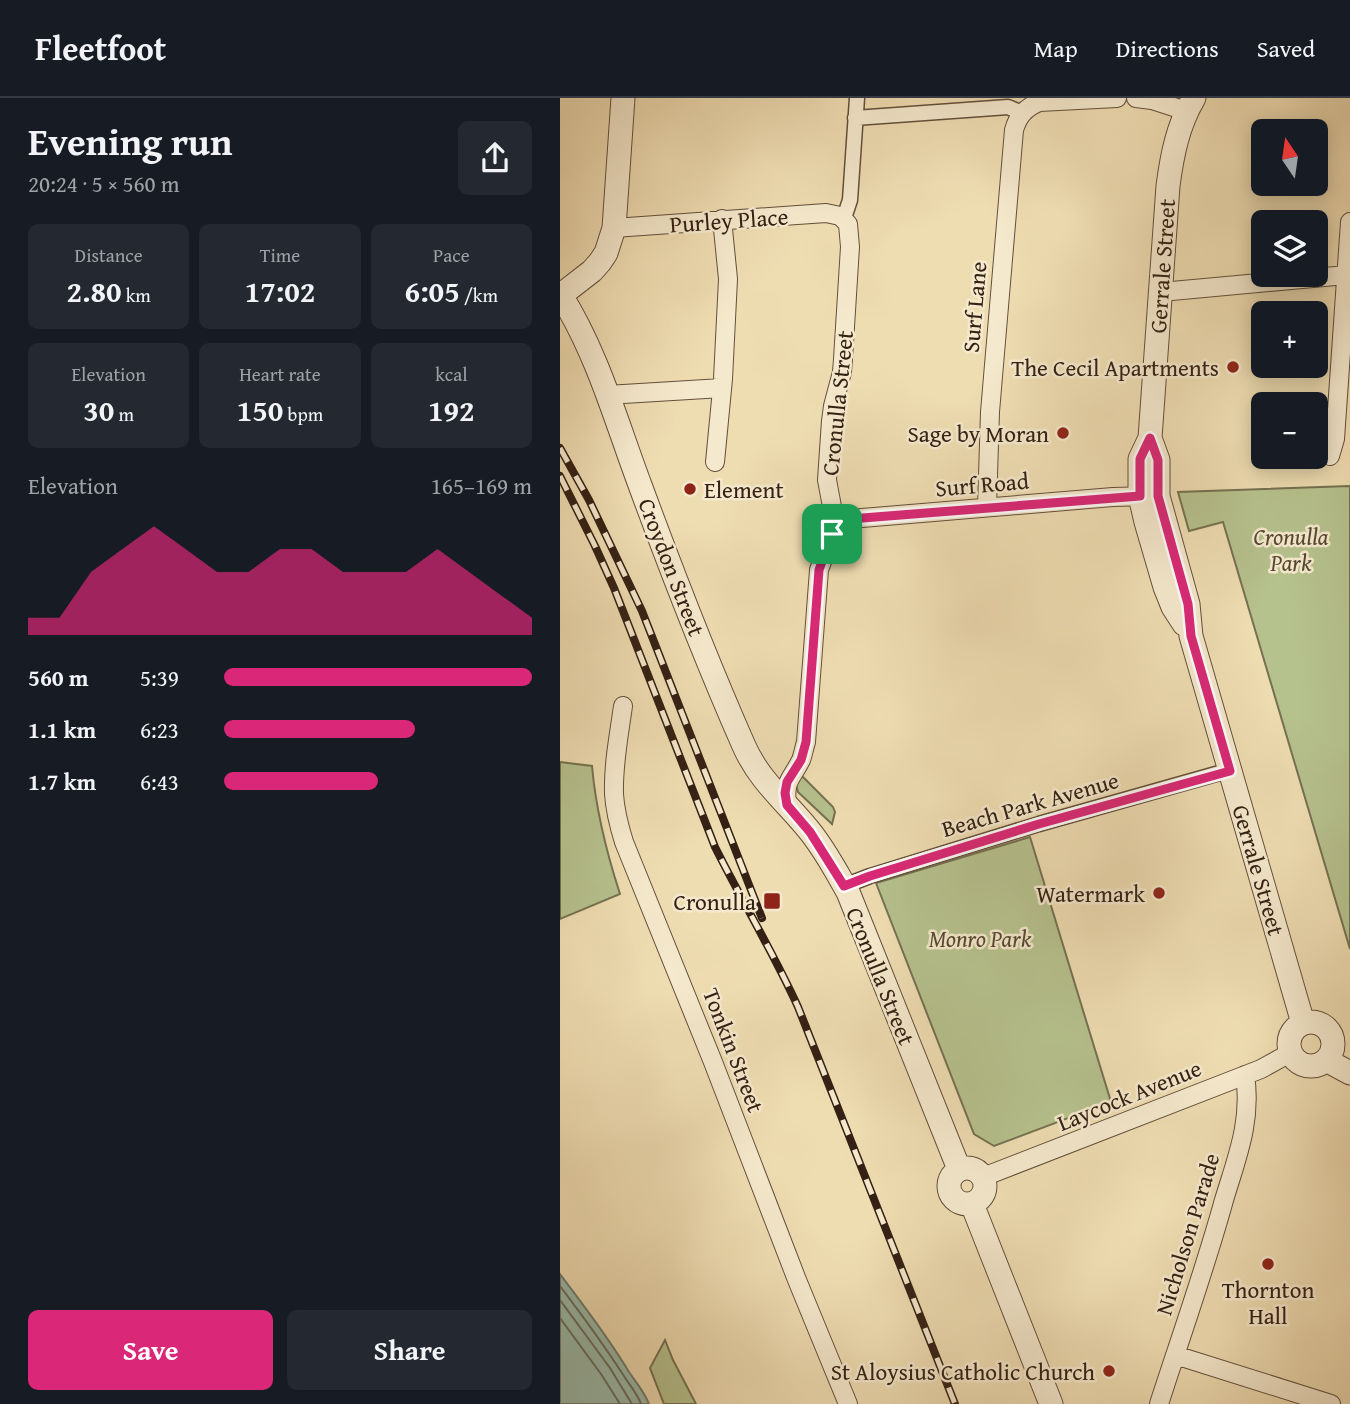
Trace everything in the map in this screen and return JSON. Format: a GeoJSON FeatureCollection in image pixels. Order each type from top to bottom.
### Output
{"type":"FeatureCollection","features":[{"type":"Feature","properties":{"kind":"street"},"geometry":{"type":"LineString","coordinates":[[560,295],[600,262],[606,253],[614,228],[623,98]]}},
{"type":"Feature","properties":{"kind":"street"},"geometry":{"type":"LineString","coordinates":[[844,218],[850,200],[857,98]]}},
{"type":"Feature","properties":{"kind":"street"},"geometry":{"type":"LineString","coordinates":[[855,118],[1008,107],[1022,113],[1031,105],[1049,99],[1117,98]]}},
{"type":"Feature","properties":{"kind":"street"},"geometry":{"type":"LineString","coordinates":[[1136,98],[1190,104]]}},
{"type":"Feature","properties":{"kind":"street","name":"Gerrale Street"},"geometry":{"type":"LineString","coordinates":[[1190,104],[1178,134],[1167,186],[1150,438],[1140,459],[1149,496],[1146,522],[1165,587],[1173,607],[1191,636],[1303,1023]]}},
{"type":"Feature","properties":{"kind":"street","name":"Surf Lane"},"geometry":{"type":"LineString","coordinates":[[987,508],[990,412],[1014,130],[1022,113]]}},
{"type":"Feature","properties":{"kind":"street","name":"Purley Place"},"geometry":{"type":"LineString","coordinates":[[614,228],[826,213],[844,218]]}},
{"type":"Feature","properties":{"kind":"street","name":"Cronulla Street"},"geometry":{"type":"LineString","coordinates":[[844,218],[848,223],[850,247],[842,372],[833,406],[827,480],[833,512],[832,534],[819,570],[806,742],[801,760],[787,782],[785,793],[787,805],[810,832],[844,886],[959,1169]]}},
{"type":"Feature","properties":{"kind":"street"},"geometry":{"type":"LineString","coordinates":[[715,462],[728,279],[722,219]]}},
{"type":"Feature","properties":{"kind":"street"},"geometry":{"type":"LineString","coordinates":[[1330,456],[1335,439],[1350,222]]}},
{"type":"Feature","properties":{"kind":"street"},"geometry":{"type":"LineString","coordinates":[[1161,292],[1346,275]]}},
{"type":"Feature","properties":{"kind":"street","name":"Croydon Street"},"geometry":{"type":"LineString","coordinates":[[560,295],[595,363],[690,615],[744,747],[762,778],[787,805]]}},
{"type":"Feature","properties":{"kind":"street"},"geometry":{"type":"LineString","coordinates":[[607,395],[722,388]]}},
{"type":"Feature","properties":{"kind":"street","name":"Surf Road"},"geometry":{"type":"LineString","coordinates":[[832,534],[850,519],[1149,496]]}},
{"type":"Feature","properties":{"kind":"street","name":"Tonkin Street"},"geometry":{"type":"LineString","coordinates":[[623,706],[614,774],[614,795],[624,842],[797,1280],[849,1404]]}},
{"type":"Feature","properties":{"kind":"street","name":"Beach Park Avenue"},"geometry":{"type":"LineString","coordinates":[[844,886],[1039,824],[1230,771]]}},
{"type":"Feature","properties":{"kind":"street"},"geometry":{"type":"LineString","coordinates":[[1317,1022],[1331,1034],[1333,1048],[1326,1060],[1306,1066],[1294,1059],[1290,1053],[1290,1035],[1303,1023],[1317,1022]]}},
{"type":"Feature","properties":{"kind":"street","name":"Laycock Avenue"},"geometry":{"type":"LineString","coordinates":[[983,1177],[1245,1075],[1290,1053]]}},
{"type":"Feature","properties":{"kind":"street"},"geometry":{"type":"LineString","coordinates":[[1326,1060],[1350,1073]]}},
{"type":"Feature","properties":{"kind":"street","name":"Nicholson Parade"},"geometry":{"type":"LineString","coordinates":[[1159,1404],[1245,1127],[1248,1109],[1245,1075]]}},
{"type":"Feature","properties":{"kind":"street"},"geometry":{"type":"LineString","coordinates":[[959,1169],[975,1169],[985,1182],[984,1193],[972,1204],[960,1203],[951,1196],[948,1184],[959,1169]]}},
{"type":"Feature","properties":{"kind":"street"},"geometry":{"type":"LineString","coordinates":[[972,1204],[1051,1404]]}},
{"type":"Feature","properties":{"kind":"street"},"geometry":{"type":"LineString","coordinates":[[1175,1355],[1331,1404]]}},
{"type":"Feature","properties":{"kind":"green space","name":"Cronulla Park"},"geometry":{"type":"Polygon","coordinates":[[[1350,486],[1350,949],[1223,522],[1189,531],[1178,492],[1350,486]]]}},
{"type":"Feature","properties":{"kind":"green space"},"geometry":{"type":"Polygon","coordinates":[[[560,762],[592,766],[602,831],[620,894],[560,919],[560,762]]]}},
{"type":"Feature","properties":{"kind":"green space"},"geometry":{"type":"Polygon","coordinates":[[[802,776],[833,807],[835,812],[832,824],[798,792],[796,784],[802,776]]]}},
{"type":"Feature","properties":{"kind":"green space","name":"Monro Park"},"geometry":{"type":"Polygon","coordinates":[[[1030,837],[1111,1102],[994,1146],[974,1134],[876,883],[1030,837]]]}},
{"type":"Feature","properties":{"kind":"green space"},"geometry":{"type":"Polygon","coordinates":[[[665,1340],[696,1404],[664,1404],[650,1368],[665,1340]]]}},
{"type":"Feature","properties":{"kind":"water"},"geometry":{"type":"Polygon","coordinates":[[[560,1274],[605,1334],[649,1404],[560,1404],[560,1274]]]}},
{"type":"Feature","properties":{"kind":"railway"},"geometry":{"type":"LineString","coordinates":[[560,448],[589,500],[642,611],[762,918]]}},
{"type":"Feature","properties":{"kind":"railway"},"geometry":{"type":"LineString","coordinates":[[560,476],[614,588],[715,847],[798,1007],[955,1404]]}},
{"type":"Feature","properties":{"kind":"place","name":"The Cecil Apartments"},"geometry":{"type":"Point","coordinates":[1233,367]}},
{"type":"Feature","properties":{"kind":"place","name":"Sage by Moran"},"geometry":{"type":"Point","coordinates":[1063,433]}},
{"type":"Feature","properties":{"kind":"place","name":"Element"},"geometry":{"type":"Point","coordinates":[690,489]}},
{"type":"Feature","properties":{"kind":"place","name":"Watermark"},"geometry":{"type":"Point","coordinates":[1159,893]}},
{"type":"Feature","properties":{"kind":"place","name":"Cronulla"},"geometry":{"type":"Point","coordinates":[772,901]}},
{"type":"Feature","properties":{"kind":"place","name":"Thornton Hall"},"geometry":{"type":"Point","coordinates":[1268,1264]}},
{"type":"Feature","properties":{"kind":"place","name":"St Aloysius Catholic Church"},"geometry":{"type":"Point","coordinates":[1109,1371]}},
{"type":"Feature","properties":{"kind":"route"},"geometry":{"type":"LineString","coordinates":[[1150,438],[1158,460],[1158,496],[1188,604],[1191,636],[1230,771],[1039,824],[844,886],[810,832],[787,805],[785,793],[787,782],[801,760],[806,742],[819,570],[832,534],[850,519],[1140,496],[1140,459],[1150,438]]}}]}
